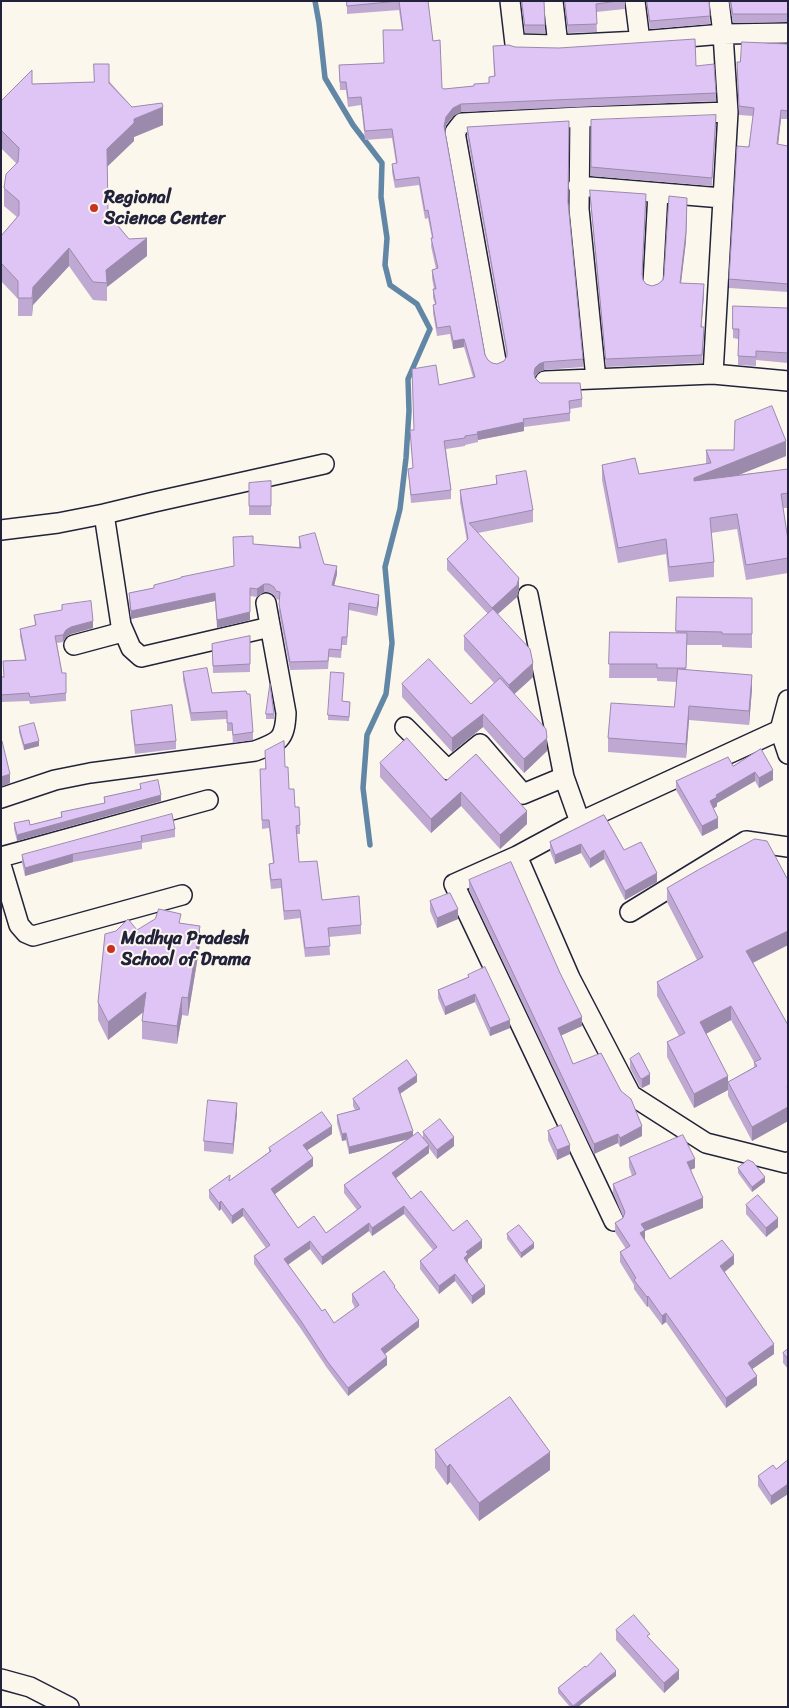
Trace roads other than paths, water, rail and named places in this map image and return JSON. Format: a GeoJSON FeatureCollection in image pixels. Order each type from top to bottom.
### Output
{"type":"FeatureCollection","features":[{"type":"Feature","properties":{"kind":"street"},"geometry":{"type":"LineString","coordinates":[[510,1],[515,44],[558,45],[723,34],[788,33]]}},
{"type":"Feature","properties":{"kind":"street"},"geometry":{"type":"LineString","coordinates":[[553,1],[558,45]]}},
{"type":"Feature","properties":{"kind":"street"},"geometry":{"type":"LineString","coordinates":[[635,1],[640,41]]}},
{"type":"Feature","properties":{"kind":"street"},"geometry":{"type":"LineString","coordinates":[[712,374],[728,112],[719,1]]}},
{"type":"Feature","properties":{"kind":"street"},"geometry":{"type":"LineString","coordinates":[[496,361],[455,132],[462,123],[728,112]]}},
{"type":"Feature","properties":{"kind":"street"},"geometry":{"type":"LineString","coordinates":[[580,117],[579,209],[596,379]]}},
{"type":"Feature","properties":{"kind":"street"},"geometry":{"type":"LineString","coordinates":[[578,186],[722,198]]}},
{"type":"Feature","properties":{"kind":"street"},"geometry":{"type":"LineString","coordinates":[[653,283],[658,193]]}},
{"type":"Feature","properties":{"kind":"street"},"geometry":{"type":"LineString","coordinates":[[545,380],[712,374],[788,381]]}},
{"type":"Feature","properties":{"kind":"street"},"geometry":{"type":"LineString","coordinates":[[1,530],[58,523],[104,514],[324,464]]}},
{"type":"Feature","properties":{"kind":"street"},"geometry":{"type":"LineString","coordinates":[[104,514],[121,625],[131,648],[141,657],[270,627]]}},
{"type":"Feature","properties":{"kind":"street"},"geometry":{"type":"LineString","coordinates":[[528,595],[564,776],[580,822]]}},
{"type":"Feature","properties":{"kind":"street"},"geometry":{"type":"LineString","coordinates":[[1,798],[64,778],[254,751],[271,745],[280,739],[286,730],[286,713],[266,603]]}},
{"type":"Feature","properties":{"kind":"street"},"geometry":{"type":"LineString","coordinates":[[74,645],[115,634],[121,630],[121,625]]}},
{"type":"Feature","properties":{"kind":"street"},"geometry":{"type":"LineString","coordinates":[[788,700],[780,730],[788,754]]}},
{"type":"Feature","properties":{"kind":"street"},"geometry":{"type":"LineString","coordinates":[[404,727],[448,770],[480,744],[523,794],[564,776]]}},
{"type":"Feature","properties":{"kind":"street"},"geometry":{"type":"LineString","coordinates":[[614,1221],[454,884],[518,856],[580,822],[780,730]]}},
{"type":"Feature","properties":{"kind":"street"},"geometry":{"type":"LineString","coordinates":[[1,857],[208,800]]}},
{"type":"Feature","properties":{"kind":"street"},"geometry":{"type":"LineString","coordinates":[[630,912],[746,841],[788,847]]}},
{"type":"Feature","properties":{"kind":"street"},"geometry":{"type":"LineString","coordinates":[[518,856],[570,978],[630,1095],[706,1143],[787,1165]]}},
{"type":"Feature","properties":{"kind":"street"},"geometry":{"type":"LineString","coordinates":[[1,864],[19,925],[26,934],[33,936],[182,895]]}},
{"type":"Feature","properties":{"kind":"street"},"geometry":{"type":"LineString","coordinates":[[1,1679],[30,1687],[69,1707]]}},
{"type":"Feature","properties":{"kind":"waterway"},"geometry":{"type":"LineString","coordinates":[[315,1],[325,78],[353,125],[382,163],[381,197],[387,238],[385,265],[390,285],[417,304],[430,329],[408,379],[409,411],[400,509],[385,567],[392,643],[386,694],[367,735],[363,788],[370,845]]}},
{"type":"Feature","properties":{"kind":"place","name":"Regional Science Center"},"geometry":{"type":"Point","coordinates":[94,208]}},
{"type":"Feature","properties":{"kind":"place","name":"Madhya Pradesh School of Drama"},"geometry":{"type":"Point","coordinates":[111,949]}}]}
